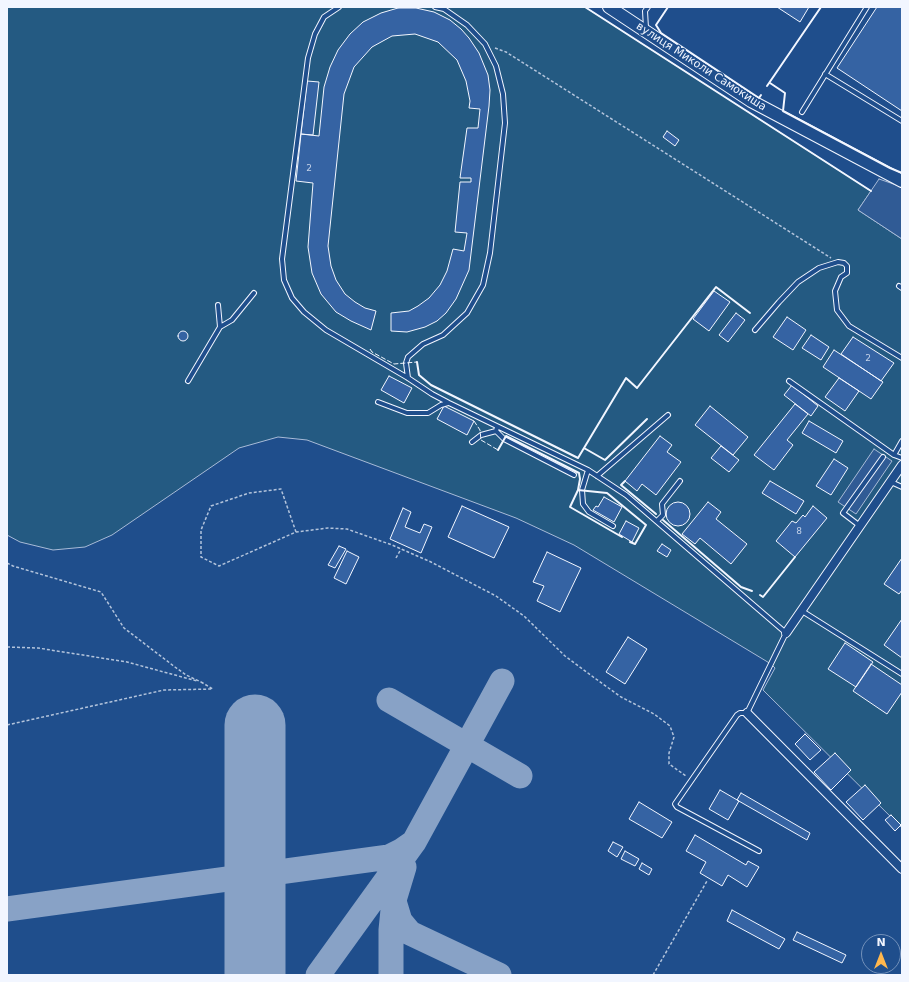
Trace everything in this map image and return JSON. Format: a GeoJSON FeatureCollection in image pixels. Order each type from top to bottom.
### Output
{"type":"FeatureCollection","features":[{"type":"Feature","properties":{"kind":"street","name":"вулиця Миколи Самокиша"},"geometry":{"type":"LineString","coordinates":[[609,7],[751,101],[902,181]]}},
{"type":"Feature","properties":{"kind":"street"},"geometry":{"type":"LineString","coordinates":[[786,633],[902,465]]}},
{"type":"Feature","properties":{"kind":"street"},"geometry":{"type":"LineString","coordinates":[[747,713],[902,869]]}},
{"type":"Feature","properties":{"kind":"lane"},"geometry":{"type":"LineString","coordinates":[[339,7],[324,17],[315,34],[308,58],[282,259],[284,280],[292,298],[304,312],[326,330],[449,403],[496,429],[588,470],[626,495],[786,633],[747,713],[740,713],[737,715],[675,804],[677,807],[759,851]]}},
{"type":"Feature","properties":{"kind":"lane"},"geometry":{"type":"LineString","coordinates":[[408,378],[406,363],[408,357],[423,344],[443,336],[467,313],[482,285],[490,253],[505,123],[503,94],[500,80],[496,66],[485,44],[467,25],[444,9],[435,7]]}},
{"type":"Feature","properties":{"kind":"lane"},"geometry":{"type":"LineString","coordinates":[[646,32],[645,11],[648,7]]}},
{"type":"Feature","properties":{"kind":"lane"},"geometry":{"type":"LineString","coordinates":[[802,112],[867,7]]}},
{"type":"Feature","properties":{"kind":"lane"},"geometry":{"type":"LineString","coordinates":[[825,74],[902,121]]}},
{"type":"Feature","properties":{"kind":"lane"},"geometry":{"type":"LineString","coordinates":[[755,330],[798,282],[819,268],[838,262],[844,263],[847,266],[847,273],[841,277],[835,291],[837,310],[849,326],[902,358]]}},
{"type":"Feature","properties":{"kind":"lane"},"geometry":{"type":"LineString","coordinates":[[188,381],[220,327],[232,320],[254,293]]}},
{"type":"Feature","properties":{"kind":"lane"},"geometry":{"type":"LineString","coordinates":[[218,305],[220,327]]}},
{"type":"Feature","properties":{"kind":"lane"},"geometry":{"type":"LineString","coordinates":[[789,381],[902,458]]}},
{"type":"Feature","properties":{"kind":"lane"},"geometry":{"type":"LineString","coordinates":[[378,402],[407,413],[428,413],[441,405],[449,403]]}},
{"type":"Feature","properties":{"kind":"lane"},"geometry":{"type":"LineString","coordinates":[[597,476],[668,415]]}},
{"type":"Feature","properties":{"kind":"lane"},"geometry":{"type":"LineString","coordinates":[[472,442],[481,435],[496,429]]}},
{"type":"Feature","properties":{"kind":"lane"},"geometry":{"type":"LineString","coordinates":[[496,429],[504,439],[574,475]]}},
{"type":"Feature","properties":{"kind":"lane"},"geometry":{"type":"LineString","coordinates":[[894,454],[902,441]]}},
{"type":"Feature","properties":{"kind":"lane"},"geometry":{"type":"LineString","coordinates":[[860,527],[843,513],[883,457]]}},
{"type":"Feature","properties":{"kind":"lane"},"geometry":{"type":"LineString","coordinates":[[588,470],[582,490],[583,504],[589,512],[613,526]]}},
{"type":"Feature","properties":{"kind":"lane"},"geometry":{"type":"LineString","coordinates":[[657,521],[663,515],[662,504],[680,480]]}},
{"type":"Feature","properties":{"kind":"lane"},"geometry":{"type":"LineString","coordinates":[[891,482],[902,487]]}},
{"type":"Feature","properties":{"kind":"lane"},"geometry":{"type":"LineString","coordinates":[[802,611],[902,674]]}},
{"type":"Feature","properties":{"kind":"path"},"geometry":{"type":"LineString","coordinates":[[485,44],[506,52],[838,262]]}},
{"type":"Feature","properties":{"kind":"path"},"geometry":{"type":"LineString","coordinates":[[296,532],[281,489],[249,493],[210,506],[201,530],[201,557],[219,566],[296,532],[328,528],[347,529],[401,549],[460,576],[496,596],[524,616],[566,656],[596,679],[622,697],[654,714],[670,726],[674,737],[669,752],[669,764],[691,780]]}},
{"type":"Feature","properties":{"kind":"path"},"geometry":{"type":"LineString","coordinates":[[396,558],[401,549]]}},
{"type":"Feature","properties":{"kind":"path"},"geometry":{"type":"LineString","coordinates":[[7,563],[27,571],[101,592],[124,628],[175,668],[213,689],[164,690],[7,725]]}},
{"type":"Feature","properties":{"kind":"path"},"geometry":{"type":"LineString","coordinates":[[7,648],[38,648],[127,662],[201,682]]}},
{"type":"Feature","properties":{"kind":"path"},"geometry":{"type":"LineString","coordinates":[[653,975],[707,881]]}},
{"type":"Feature","properties":{"kind":"shaded area"},"geometry":{"type":"Polygon","coordinates":[[[7,7],[585,7],[871,191],[858,210],[902,239],[902,828],[763,690],[775,668],[771,664],[574,545],[516,518],[307,440],[278,437],[239,448],[112,535],[85,547],[53,550],[20,542],[7,535],[7,7]]]}},
{"type":"Feature","properties":{"kind":"shaded area"},"geometry":{"type":"Polygon","coordinates":[[[879,179],[902,187],[902,239],[858,210],[879,179]]]}},
{"type":"Feature","properties":{"kind":"shaded area"},"geometry":{"type":"Polygon","coordinates":[[[874,449],[892,461],[856,514],[838,502],[874,449]]]}},
{"type":"Feature","properties":{"kind":"building"},"geometry":{"type":"Polygon","coordinates":[[[777,7],[809,7],[800,22],[777,7]]]}},
{"type":"Feature","properties":{"kind":"building"},"geometry":{"type":"Polygon","coordinates":[[[877,7],[902,7],[902,111],[837,68],[877,7]]]}},
{"type":"Feature","properties":{"kind":"building"},"geometry":{"type":"Polygon","coordinates":[[[398,8],[416,8],[434,12],[450,20],[461,29],[479,53],[488,75],[490,90],[469,270],[456,299],[446,313],[437,321],[425,327],[407,332],[391,331],[391,313],[409,311],[429,298],[440,285],[447,271],[453,249],[464,251],[467,233],[455,232],[460,182],[471,182],[471,178],[460,178],[467,128],[478,128],[480,109],[469,108],[470,101],[466,81],[457,60],[438,42],[415,34],[392,36],[372,47],[354,67],[344,94],[328,246],[331,266],[336,280],[345,294],[365,308],[376,311],[371,330],[336,312],[321,294],[312,273],[308,247],[313,183],[296,181],[301,134],[319,136],[324,87],[330,67],[338,50],[350,34],[363,22],[381,13],[398,8]]]}},
{"type":"Feature","properties":{"kind":"building"},"geometry":{"type":"Polygon","coordinates":[[[307,81],[319,82],[313,135],[301,134],[307,81]]]}},
{"type":"Feature","properties":{"kind":"building"},"geometry":{"type":"Polygon","coordinates":[[[667,131],[679,140],[675,146],[663,137],[667,131]]]}},
{"type":"Feature","properties":{"kind":"building"},"geometry":{"type":"Polygon","coordinates":[[[714,291],[730,302],[709,331],[693,319],[714,291]]]}},
{"type":"Feature","properties":{"kind":"building"},"geometry":{"type":"Polygon","coordinates":[[[736,313],[745,320],[728,342],[719,335],[736,313]]]}},
{"type":"Feature","properties":{"kind":"building"},"geometry":{"type":"Polygon","coordinates":[[[787,317],[806,330],[793,350],[773,337],[787,317]]]}},
{"type":"Feature","properties":{"kind":"building"},"geometry":{"type":"Polygon","coordinates":[[[181,331],[185,331],[187,332],[187,340],[181,341],[178,338],[178,334],[181,331]]]}},
{"type":"Feature","properties":{"kind":"building"},"geometry":{"type":"Polygon","coordinates":[[[811,335],[829,347],[821,360],[802,348],[811,335]]]}},
{"type":"Feature","properties":{"kind":"building"},"geometry":{"type":"Polygon","coordinates":[[[853,337],[894,363],[881,381],[841,354],[853,337]]]}},
{"type":"Feature","properties":{"kind":"building"},"geometry":{"type":"Polygon","coordinates":[[[834,350],[883,382],[871,399],[823,367],[834,350]]]}},
{"type":"Feature","properties":{"kind":"building"},"geometry":{"type":"Polygon","coordinates":[[[389,376],[412,388],[404,403],[381,390],[389,376]]]}},
{"type":"Feature","properties":{"kind":"building"},"geometry":{"type":"Polygon","coordinates":[[[839,378],[859,391],[845,411],[825,397],[839,378]]]}},
{"type":"Feature","properties":{"kind":"building"},"geometry":{"type":"Polygon","coordinates":[[[792,385],[818,406],[811,416],[784,395],[792,385]]]}},
{"type":"Feature","properties":{"kind":"building"},"geometry":{"type":"Polygon","coordinates":[[[795,404],[808,414],[787,440],[793,445],[774,470],[754,455],[795,404]]]}},
{"type":"Feature","properties":{"kind":"building"},"geometry":{"type":"Polygon","coordinates":[[[444,406],[474,421],[467,435],[437,419],[444,406]]]}},
{"type":"Feature","properties":{"kind":"building"},"geometry":{"type":"Polygon","coordinates":[[[710,406],[748,437],[733,455],[695,425],[710,406]]]}},
{"type":"Feature","properties":{"kind":"building"},"geometry":{"type":"Polygon","coordinates":[[[809,421],[843,441],[836,453],[802,433],[809,421]]]}},
{"type":"Feature","properties":{"kind":"building"},"geometry":{"type":"Polygon","coordinates":[[[660,436],[672,445],[667,452],[681,462],[656,495],[642,484],[637,491],[625,481],[660,436]]]}},
{"type":"Feature","properties":{"kind":"building"},"geometry":{"type":"Polygon","coordinates":[[[721,446],[739,460],[729,472],[711,458],[721,446]]]}},
{"type":"Feature","properties":{"kind":"building"},"geometry":{"type":"Polygon","coordinates":[[[834,459],[848,468],[831,495],[816,486],[834,459]]]}},
{"type":"Feature","properties":{"kind":"building"},"geometry":{"type":"Polygon","coordinates":[[[770,481],[804,501],[796,514],[762,493],[770,481]]]}},
{"type":"Feature","properties":{"kind":"building"},"geometry":{"type":"Polygon","coordinates":[[[604,497],[622,507],[614,522],[593,510],[596,506],[598,507],[604,497]]]}},
{"type":"Feature","properties":{"kind":"building"},"geometry":{"type":"Polygon","coordinates":[[[678,502],[687,505],[690,514],[687,523],[678,526],[669,523],[666,514],[669,505],[678,502]]]}},
{"type":"Feature","properties":{"kind":"building"},"geometry":{"type":"Polygon","coordinates":[[[708,502],[721,512],[716,519],[747,544],[731,564],[700,538],[695,544],[682,534],[708,502]]]}},
{"type":"Feature","properties":{"kind":"building"},"geometry":{"type":"Polygon","coordinates":[[[462,506],[509,527],[494,558],[448,537],[462,506]]]}},
{"type":"Feature","properties":{"kind":"building"},"geometry":{"type":"Polygon","coordinates":[[[813,506],[827,518],[795,557],[776,541],[792,521],[796,523],[803,515],[805,517],[813,506]]]}},
{"type":"Feature","properties":{"kind":"building"},"geometry":{"type":"Polygon","coordinates":[[[403,508],[411,512],[405,527],[420,533],[424,524],[432,527],[421,553],[390,539],[403,508]]]}},
{"type":"Feature","properties":{"kind":"building"},"geometry":{"type":"Polygon","coordinates":[[[626,521],[639,528],[632,542],[619,534],[626,521]]]}},
{"type":"Feature","properties":{"kind":"building"},"geometry":{"type":"Polygon","coordinates":[[[662,544],[671,550],[667,557],[657,551],[662,544]]]}},
{"type":"Feature","properties":{"kind":"building"},"geometry":{"type":"Polygon","coordinates":[[[339,546],[346,549],[335,568],[328,565],[339,546]]]}},
{"type":"Feature","properties":{"kind":"building"},"geometry":{"type":"Polygon","coordinates":[[[347,551],[359,557],[346,584],[334,578],[347,551]]]}},
{"type":"Feature","properties":{"kind":"building"},"geometry":{"type":"Polygon","coordinates":[[[547,552],[581,568],[560,612],[537,601],[544,586],[533,582],[547,552]]]}},
{"type":"Feature","properties":{"kind":"building"},"geometry":{"type":"Polygon","coordinates":[[[902,558],[902,590],[899,594],[884,584],[902,558]]]}},
{"type":"Feature","properties":{"kind":"building"},"geometry":{"type":"Polygon","coordinates":[[[902,619],[902,658],[884,645],[902,619]]]}},
{"type":"Feature","properties":{"kind":"building"},"geometry":{"type":"Polygon","coordinates":[[[628,637],[647,649],[625,684],[606,672],[628,637]]]}},
{"type":"Feature","properties":{"kind":"building"},"geometry":{"type":"Polygon","coordinates":[[[845,643],[873,662],[856,687],[828,669],[845,643]]]}},
{"type":"Feature","properties":{"kind":"building"},"geometry":{"type":"Polygon","coordinates":[[[871,664],[902,685],[902,692],[887,714],[853,691],[871,664]]]}},
{"type":"Feature","properties":{"kind":"building"},"geometry":{"type":"Polygon","coordinates":[[[805,734],[821,750],[810,760],[795,744],[805,734]]]}},
{"type":"Feature","properties":{"kind":"building"},"geometry":{"type":"Polygon","coordinates":[[[835,753],[851,770],[831,790],[814,772],[835,753]]]}},
{"type":"Feature","properties":{"kind":"building"},"geometry":{"type":"Polygon","coordinates":[[[865,785],[881,803],[863,820],[846,802],[865,785]]]}},
{"type":"Feature","properties":{"kind":"building"},"geometry":{"type":"Polygon","coordinates":[[[720,790],[739,801],[728,820],[709,809],[720,790]]]}},
{"type":"Feature","properties":{"kind":"building"},"geometry":{"type":"Polygon","coordinates":[[[741,793],[810,833],[807,840],[737,800],[741,793]]]}},
{"type":"Feature","properties":{"kind":"building"},"geometry":{"type":"Polygon","coordinates":[[[639,802],[672,822],[662,838],[629,819],[639,802]]]}},
{"type":"Feature","properties":{"kind":"building"},"geometry":{"type":"Polygon","coordinates":[[[891,815],[901,825],[895,831],[885,820],[891,815]]]}},
{"type":"Feature","properties":{"kind":"building"},"geometry":{"type":"Polygon","coordinates":[[[695,835],[746,865],[748,861],[759,867],[747,887],[728,875],[722,886],[700,873],[706,862],[686,851],[695,835]]]}},
{"type":"Feature","properties":{"kind":"building"},"geometry":{"type":"Polygon","coordinates":[[[613,842],[623,847],[617,857],[608,851],[613,842]]]}},
{"type":"Feature","properties":{"kind":"building"},"geometry":{"type":"Polygon","coordinates":[[[625,851],[639,859],[635,866],[621,859],[625,851]]]}},
{"type":"Feature","properties":{"kind":"building"},"geometry":{"type":"Polygon","coordinates":[[[642,863],[652,869],[649,875],[639,869],[642,863]]]}},
{"type":"Feature","properties":{"kind":"building"},"geometry":{"type":"Polygon","coordinates":[[[732,910],[785,939],[779,949],[727,921],[732,910]]]}},
{"type":"Feature","properties":{"kind":"building"},"geometry":{"type":"Polygon","coordinates":[[[797,932],[846,955],[842,963],[793,940],[797,932]]]}},
{"type":"Feature","properties":{"kind":"taxiway"},"geometry":{"type":"LineString","coordinates":[[318,975],[414,842],[502,681]]}},
{"type":"Feature","properties":{"kind":"taxiway"},"geometry":{"type":"LineString","coordinates":[[389,700],[520,776]]}},
{"type":"Feature","properties":{"kind":"taxiway"},"geometry":{"type":"LineString","coordinates":[[7,909],[389,857],[414,842]]}},
{"type":"Feature","properties":{"kind":"taxiway"},"geometry":{"type":"LineString","coordinates":[[391,975],[391,930],[394,900],[404,867]]}},
{"type":"Feature","properties":{"kind":"taxiway"},"geometry":{"type":"LineString","coordinates":[[394,901],[400,921],[410,933],[499,975]]}},
{"type":"Feature","properties":{"kind":"runway"},"geometry":{"type":"LineString","coordinates":[[255,725],[255,975]]}},
{"type":"Feature","properties":{"kind":"fence"},"geometry":{"type":"LineString","coordinates":[[370,349],[372,352],[394,364],[417,362]]}},
{"type":"Feature","properties":{"kind":"fence"},"geometry":{"type":"LineString","coordinates":[[474,421],[480,430],[481,440],[498,450]]}},
{"type":"Feature","properties":{"kind":"wall"},"geometry":{"type":"LineString","coordinates":[[585,7],[871,191]]}},
{"type":"Feature","properties":{"kind":"wall"},"geometry":{"type":"LineString","coordinates":[[668,7],[656,25],[661,33],[759,98],[761,95]]}},
{"type":"Feature","properties":{"kind":"wall"},"geometry":{"type":"LineString","coordinates":[[767,86],[821,7]]}},
{"type":"Feature","properties":{"kind":"wall"},"geometry":{"type":"LineString","coordinates":[[770,83],[785,93],[783,111],[902,173]]}},
{"type":"Feature","properties":{"kind":"wall"},"geometry":{"type":"LineString","coordinates":[[584,448],[626,378],[637,388],[716,287],[750,313]]}},
{"type":"Feature","properties":{"kind":"wall"},"geometry":{"type":"LineString","coordinates":[[417,362],[419,375],[431,385],[578,458],[584,448],[605,460],[647,419]]}},
{"type":"Feature","properties":{"kind":"wall"},"geometry":{"type":"LineString","coordinates":[[498,450],[506,436],[579,473],[580,479],[578,490],[570,507],[622,537]]}},
{"type":"Feature","properties":{"kind":"wall"},"geometry":{"type":"LineString","coordinates":[[625,481],[621,485],[656,514]]}},
{"type":"Feature","properties":{"kind":"wall"},"geometry":{"type":"LineString","coordinates":[[578,490],[607,493],[646,525],[635,544],[630,542]]}},
{"type":"Feature","properties":{"kind":"wall"},"geometry":{"type":"LineString","coordinates":[[663,520],[741,587],[752,591]]}},
{"type":"Feature","properties":{"kind":"wall"},"geometry":{"type":"LineString","coordinates":[[760,595],[763,597],[795,557]]}}]}
